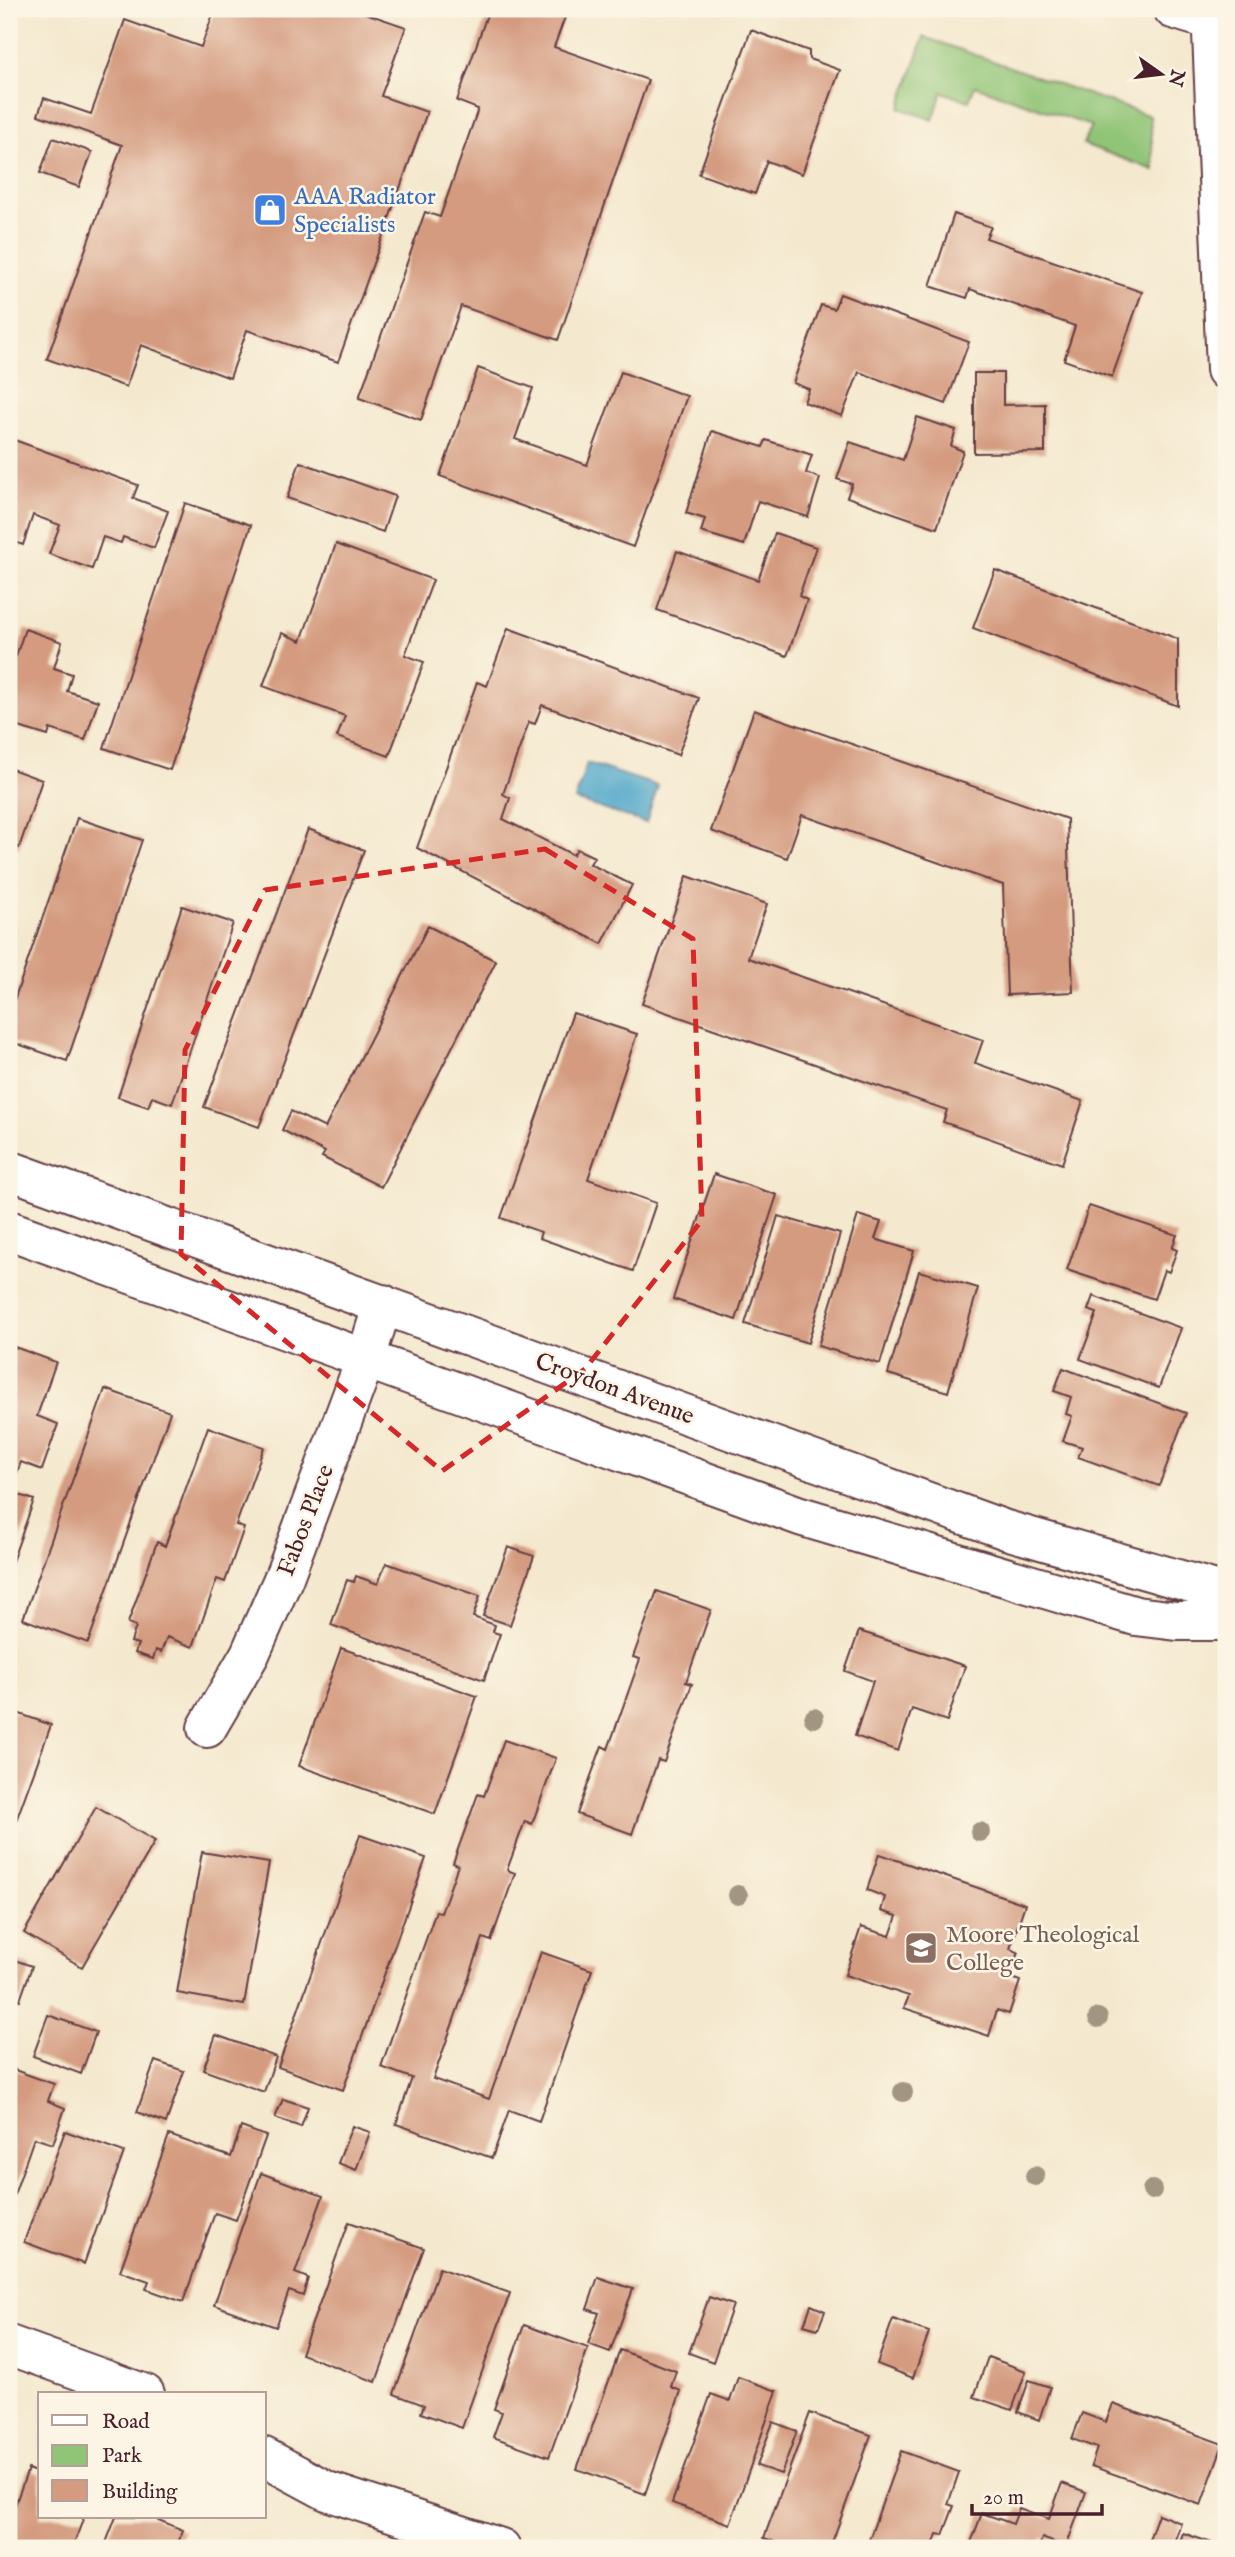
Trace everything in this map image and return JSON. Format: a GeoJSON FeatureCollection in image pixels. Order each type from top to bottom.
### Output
{"type":"FeatureCollection","features":[{"type":"Feature","properties":{"kind":"street"},"geometry":{"type":"LineString","coordinates":[[1173,9],[1211,15],[1226,367]]}},
{"type":"Feature","properties":{"kind":"street","name":"Croydon Avenue"},"geometry":{"type":"LineString","coordinates":[[9,1170],[1006,1530],[1226,1592]]}},
{"type":"Feature","properties":{"kind":"street"},"geometry":{"type":"LineString","coordinates":[[9,1230],[800,1516],[1136,1615],[1177,1621],[1226,1621]]}},
{"type":"Feature","properties":{"kind":"street","name":"Fabos Place"},"geometry":{"type":"LineString","coordinates":[[207,1728],[250,1654],[284,1577],[366,1358],[383,1304]]}},
{"type":"Feature","properties":{"kind":"street"},"geometry":{"type":"LineString","coordinates":[[9,2346],[139,2392]]}},
{"type":"Feature","properties":{"kind":"street"},"geometry":{"type":"LineString","coordinates":[[266,2458],[327,2491],[502,2548]]}},
{"type":"Feature","properties":{"kind":"highlighted area"},"geometry":{"type":"Polygon","coordinates":[[[545,849],[693,939],[702,1220],[585,1369],[442,1471],[181,1254],[185,1050],[265,890],[545,849]]]}},
{"type":"Feature","properties":{"kind":"green space"},"geometry":{"type":"Polygon","coordinates":[[[924,37],[1150,116],[1154,170],[1083,144],[1091,126],[975,86],[969,101],[942,92],[933,120],[900,108],[924,37]]]}},
{"type":"Feature","properties":{"kind":"water"},"geometry":{"type":"Polygon","coordinates":[[[587,763],[658,786],[646,823],[575,800],[587,763]]]}},
{"type":"Feature","properties":{"kind":"building"},"geometry":{"type":"Polygon","coordinates":[[[215,9],[359,9],[406,27],[381,96],[427,112],[338,362],[247,330],[230,378],[141,345],[126,387],[47,359],[122,145],[38,115],[44,98],[91,114],[125,20],[201,47],[215,9]]]}},
{"type":"Feature","properties":{"kind":"building"},"geometry":{"type":"Polygon","coordinates":[[[489,9],[568,9],[554,47],[648,80],[558,340],[461,306],[421,420],[359,398],[425,212],[440,217],[478,109],[457,101],[489,9]]]}},
{"type":"Feature","properties":{"kind":"building"},"geometry":{"type":"Polygon","coordinates":[[[751,30],[809,51],[809,59],[840,70],[802,174],[767,161],[755,194],[699,174],[751,30]]]}},
{"type":"Feature","properties":{"kind":"building"},"geometry":{"type":"Polygon","coordinates":[[[53,138],[92,152],[79,187],[40,173],[53,138]]]}},
{"type":"Feature","properties":{"kind":"building"},"geometry":{"type":"Polygon","coordinates":[[[954,214],[991,227],[986,238],[1142,292],[1112,377],[1064,360],[1075,326],[970,289],[967,298],[930,286],[954,214]]]}},
{"type":"Feature","properties":{"kind":"building"},"geometry":{"type":"Polygon","coordinates":[[[840,294],[969,342],[946,404],[859,372],[842,416],[804,402],[809,389],[793,383],[821,305],[834,309],[840,294]]]}},
{"type":"Feature","properties":{"kind":"building"},"geometry":{"type":"Polygon","coordinates":[[[478,368],[533,388],[515,439],[587,465],[621,372],[687,396],[633,547],[440,476],[478,368]]]}},
{"type":"Feature","properties":{"kind":"building"},"geometry":{"type":"Polygon","coordinates":[[[974,373],[1003,373],[1003,405],[1045,404],[1045,452],[974,453],[974,373]]]}},
{"type":"Feature","properties":{"kind":"building"},"geometry":{"type":"Polygon","coordinates":[[[917,417],[956,430],[951,446],[963,451],[937,528],[847,497],[852,484],[837,479],[850,442],[903,460],[917,417]]]}},
{"type":"Feature","properties":{"kind":"building"},"geometry":{"type":"Polygon","coordinates":[[[712,431],[763,447],[766,440],[812,455],[806,473],[820,478],[808,517],[758,501],[744,545],[701,532],[705,519],[686,513],[712,431]]]}},
{"type":"Feature","properties":{"kind":"building"},"geometry":{"type":"Polygon","coordinates":[[[9,438],[138,485],[133,498],[168,511],[154,548],[123,537],[121,543],[103,537],[92,569],[49,554],[60,525],[33,515],[23,545],[9,540],[9,438]]]}},
{"type":"Feature","properties":{"kind":"building"},"geometry":{"type":"Polygon","coordinates":[[[300,462],[395,496],[383,532],[287,498],[300,462]]]}},
{"type":"Feature","properties":{"kind":"building"},"geometry":{"type":"Polygon","coordinates":[[[185,503],[251,525],[170,770],[104,748],[185,503]]]}},
{"type":"Feature","properties":{"kind":"building"},"geometry":{"type":"Polygon","coordinates":[[[775,533],[816,547],[799,596],[807,600],[787,656],[657,610],[677,551],[758,580],[775,533]]]}},
{"type":"Feature","properties":{"kind":"building"},"geometry":{"type":"Polygon","coordinates":[[[336,544],[433,580],[405,655],[424,662],[389,756],[337,737],[345,716],[263,686],[282,633],[301,641],[336,544]]]}},
{"type":"Feature","properties":{"kind":"building"},"geometry":{"type":"Polygon","coordinates":[[[995,570],[1178,639],[1178,706],[973,628],[995,570]]]}},
{"type":"Feature","properties":{"kind":"building"},"geometry":{"type":"Polygon","coordinates":[[[508,628],[699,698],[678,755],[542,705],[535,724],[529,722],[503,794],[510,798],[503,819],[573,855],[577,849],[594,857],[590,864],[632,885],[602,944],[417,848],[477,682],[487,686],[508,628]]]}},
{"type":"Feature","properties":{"kind":"building"},"geometry":{"type":"Polygon","coordinates":[[[25,629],[62,642],[54,668],[72,674],[67,691],[98,701],[85,740],[50,729],[48,736],[9,724],[9,654],[16,656],[25,629]]]}},
{"type":"Feature","properties":{"kind":"building"},"geometry":{"type":"Polygon","coordinates":[[[754,710],[1067,819],[1073,992],[1007,995],[1003,885],[802,815],[787,858],[711,831],[754,710]]]}},
{"type":"Feature","properties":{"kind":"building"},"geometry":{"type":"Polygon","coordinates":[[[9,768],[42,780],[19,848],[9,845],[9,768]]]}},
{"type":"Feature","properties":{"kind":"building"},"geometry":{"type":"Polygon","coordinates":[[[77,818],[142,840],[67,1061],[9,1041],[9,1015],[77,818]]]}},
{"type":"Feature","properties":{"kind":"building"},"geometry":{"type":"Polygon","coordinates":[[[308,829],[364,850],[259,1127],[204,1107],[308,829]]]}},
{"type":"Feature","properties":{"kind":"building"},"geometry":{"type":"Polygon","coordinates":[[[687,876],[767,904],[748,958],[983,1040],[975,1063],[1083,1101],[1062,1164],[943,1122],[947,1110],[642,1004],[687,876]]]}},
{"type":"Feature","properties":{"kind":"building"},"geometry":{"type":"Polygon","coordinates":[[[182,906],[233,923],[172,1104],[152,1097],[148,1107],[118,1097],[182,906]]]}},
{"type":"Feature","properties":{"kind":"building"},"geometry":{"type":"Polygon","coordinates":[[[428,926],[496,961],[381,1187],[322,1157],[325,1152],[282,1130],[291,1111],[325,1128],[428,926]]]}},
{"type":"Feature","properties":{"kind":"building"},"geometry":{"type":"Polygon","coordinates":[[[573,1013],[637,1034],[588,1179],[656,1203],[633,1271],[539,1238],[541,1232],[501,1218],[573,1013]]]}},
{"type":"Feature","properties":{"kind":"building"},"geometry":{"type":"Polygon","coordinates":[[[714,1174],[777,1195],[736,1320],[673,1299],[714,1174]]]}},
{"type":"Feature","properties":{"kind":"building"},"geometry":{"type":"Polygon","coordinates":[[[1089,1206],[1177,1235],[1172,1248],[1177,1250],[1169,1272],[1164,1270],[1154,1299],[1067,1270],[1089,1206]]]}},
{"type":"Feature","properties":{"kind":"building"},"geometry":{"type":"Polygon","coordinates":[[[858,1215],[881,1222],[875,1239],[914,1251],[880,1364],[818,1346],[858,1215]]]}},
{"type":"Feature","properties":{"kind":"building"},"geometry":{"type":"Polygon","coordinates":[[[778,1216],[840,1234],[808,1343],[745,1324],[778,1216]]]}},
{"type":"Feature","properties":{"kind":"building"},"geometry":{"type":"Polygon","coordinates":[[[919,1271],[978,1288],[948,1392],[888,1374],[919,1271]]]}},
{"type":"Feature","properties":{"kind":"building"},"geometry":{"type":"Polygon","coordinates":[[[1093,1296],[1181,1328],[1159,1388],[1080,1359],[1097,1313],[1088,1310],[1093,1296]]]}},
{"type":"Feature","properties":{"kind":"building"},"geometry":{"type":"Polygon","coordinates":[[[9,1345],[56,1362],[37,1416],[58,1424],[42,1470],[21,1462],[10,1492],[34,1500],[9,1570],[9,1345]]]}},
{"type":"Feature","properties":{"kind":"building"},"geometry":{"type":"Polygon","coordinates":[[[1063,1368],[1186,1413],[1159,1486],[1078,1457],[1082,1447],[1063,1441],[1072,1416],[1066,1414],[1071,1397],[1054,1391],[1063,1368]]]}},
{"type":"Feature","properties":{"kind":"building"},"geometry":{"type":"Polygon","coordinates":[[[105,1389],[170,1412],[88,1643],[23,1619],[105,1389]]]}},
{"type":"Feature","properties":{"kind":"building"},"geometry":{"type":"Polygon","coordinates":[[[208,1427],[264,1447],[236,1525],[244,1528],[225,1582],[217,1579],[193,1647],[167,1637],[161,1652],[156,1650],[153,1659],[135,1653],[138,1644],[131,1642],[136,1626],[128,1623],[157,1542],[165,1546],[208,1427]]]}},
{"type":"Feature","properties":{"kind":"building"},"geometry":{"type":"Polygon","coordinates":[[[508,1547],[534,1556],[510,1625],[483,1616],[508,1547]]]}},
{"type":"Feature","properties":{"kind":"building"},"geometry":{"type":"Polygon","coordinates":[[[386,1563],[480,1596],[473,1617],[495,1625],[493,1632],[500,1634],[484,1680],[331,1625],[347,1580],[354,1582],[356,1576],[378,1584],[386,1563]]]}},
{"type":"Feature","properties":{"kind":"building"},"geometry":{"type":"Polygon","coordinates":[[[657,1591],[711,1610],[686,1682],[692,1684],[664,1762],[658,1760],[632,1834],[577,1814],[602,1746],[608,1749],[640,1659],[633,1657],[657,1591]]]}},
{"type":"Feature","properties":{"kind":"building"},"geometry":{"type":"Polygon","coordinates":[[[859,1631],[965,1666],[947,1721],[912,1709],[898,1751],[855,1736],[873,1681],[845,1671],[859,1631]]]}},
{"type":"Feature","properties":{"kind":"building"},"geometry":{"type":"Polygon","coordinates":[[[341,1648],[477,1696],[435,1814],[299,1766],[341,1648]]]}},
{"type":"Feature","properties":{"kind":"building"},"geometry":{"type":"Polygon","coordinates":[[[9,1710],[51,1725],[9,1840],[9,1710]]]}},
{"type":"Feature","properties":{"kind":"building"},"geometry":{"type":"Polygon","coordinates":[[[504,1740],[556,1758],[532,1824],[525,1821],[507,1870],[515,1873],[491,1941],[483,1938],[433,2079],[489,2099],[541,1952],[592,1970],[539,2121],[509,2110],[492,2158],[396,2124],[412,2078],[381,2067],[436,1911],[441,1913],[458,1865],[453,1863],[478,1794],[484,1796],[504,1740]]]}},
{"type":"Feature","properties":{"kind":"building"},"geometry":{"type":"Polygon","coordinates":[[[96,1807],[155,1841],[82,1967],[24,1933],[96,1807]]]}},
{"type":"Feature","properties":{"kind":"building"},"geometry":{"type":"Polygon","coordinates":[[[360,1835],[426,1858],[343,2090],[278,2067],[360,1835]]]}},
{"type":"Feature","properties":{"kind":"building"},"geometry":{"type":"Polygon","coordinates":[[[202,1852],[269,1863],[244,2005],[177,1993],[202,1852]]]}},
{"type":"Feature","properties":{"kind":"building"},"geometry":{"type":"Polygon","coordinates":[[[879,1854],[1025,1904],[1010,1949],[1018,1952],[1009,1977],[1020,1981],[1009,2014],[997,2010],[989,2036],[904,2008],[909,1996],[845,1975],[861,1927],[890,1936],[897,1916],[881,1911],[885,1897],[867,1890],[879,1854]]]}},
{"type":"Feature","properties":{"kind":"building"},"geometry":{"type":"Polygon","coordinates":[[[9,1958],[32,1966],[20,2000],[9,1996],[9,1958]]]}},
{"type":"Feature","properties":{"kind":"building"},"geometry":{"type":"Polygon","coordinates":[[[48,2015],[96,2032],[81,2074],[33,2056],[48,2015]]]}},
{"type":"Feature","properties":{"kind":"building"},"geometry":{"type":"Polygon","coordinates":[[[216,2035],[276,2057],[264,2092],[203,2070],[216,2035]]]}},
{"type":"Feature","properties":{"kind":"building"},"geometry":{"type":"Polygon","coordinates":[[[155,2061],[184,2071],[166,2123],[137,2112],[155,2061]]]}},
{"type":"Feature","properties":{"kind":"building"},"geometry":{"type":"Polygon","coordinates":[[[9,2068],[54,2084],[48,2101],[65,2108],[53,2144],[34,2138],[9,2209],[9,2068]]]}},
{"type":"Feature","properties":{"kind":"building"},"geometry":{"type":"Polygon","coordinates":[[[283,2099],[308,2107],[301,2127],[275,2118],[283,2099]]]}},
{"type":"Feature","properties":{"kind":"building"},"geometry":{"type":"Polygon","coordinates":[[[352,2126],[370,2132],[356,2170],[338,2163],[352,2126]]]}},
{"type":"Feature","properties":{"kind":"building"},"geometry":{"type":"Polygon","coordinates":[[[241,2127],[266,2136],[236,2220],[215,2213],[183,2302],[146,2289],[149,2281],[120,2271],[169,2135],[231,2157],[241,2127]]]}},
{"type":"Feature","properties":{"kind":"building"},"geometry":{"type":"Polygon","coordinates":[[[65,2131],[124,2152],[84,2264],[24,2242],[65,2131]]]}},
{"type":"Feature","properties":{"kind":"building"},"geometry":{"type":"Polygon","coordinates":[[[261,2173],[323,2196],[295,2273],[308,2278],[303,2296],[289,2291],[276,2327],[214,2305],[261,2173]]]}},
{"type":"Feature","properties":{"kind":"building"},"geometry":{"type":"Polygon","coordinates":[[[349,2222],[424,2248],[376,2382],[301,2354],[349,2222]]]}},
{"type":"Feature","properties":{"kind":"building"},"geometry":{"type":"Polygon","coordinates":[[[439,2268],[510,2293],[462,2428],[421,2413],[424,2405],[394,2394],[439,2268]]]}},
{"type":"Feature","properties":{"kind":"building"},"geometry":{"type":"Polygon","coordinates":[[[598,2277],[633,2289],[610,2352],[588,2344],[599,2313],[587,2309],[598,2277]]]}},
{"type":"Feature","properties":{"kind":"building"},"geometry":{"type":"Polygon","coordinates":[[[709,2297],[733,2305],[713,2362],[689,2353],[709,2297]]]}},
{"type":"Feature","properties":{"kind":"building"},"geometry":{"type":"Polygon","coordinates":[[[811,2305],[825,2311],[818,2329],[804,2325],[811,2305]]]}},
{"type":"Feature","properties":{"kind":"building"},"geometry":{"type":"Polygon","coordinates":[[[893,2319],[929,2332],[913,2378],[877,2364],[893,2319]]]}},
{"type":"Feature","properties":{"kind":"building"},"geometry":{"type":"Polygon","coordinates":[[[524,2325],[588,2348],[549,2457],[493,2437],[502,2412],[494,2409],[524,2325]]]}},
{"type":"Feature","properties":{"kind":"building"},"geometry":{"type":"Polygon","coordinates":[[[620,2350],[676,2371],[671,2387],[681,2391],[645,2494],[577,2469],[620,2350]]]}},
{"type":"Feature","properties":{"kind":"building"},"geometry":{"type":"Polygon","coordinates":[[[988,2357],[1026,2371],[1012,2410],[974,2397],[988,2357]]]}},
{"type":"Feature","properties":{"kind":"building"},"geometry":{"type":"Polygon","coordinates":[[[738,2377],[777,2391],[730,2524],[672,2503],[711,2394],[730,2401],[738,2377]]]}},
{"type":"Feature","properties":{"kind":"building"},"geometry":{"type":"Polygon","coordinates":[[[1029,2380],[1050,2387],[1039,2420],[1018,2412],[1029,2380]]]}},
{"type":"Feature","properties":{"kind":"building"},"geometry":{"type":"Polygon","coordinates":[[[1113,2404],[1223,2444],[1201,2505],[1091,2466],[1097,2448],[1072,2439],[1082,2413],[1106,2422],[1113,2404]]]}},
{"type":"Feature","properties":{"kind":"building"},"geometry":{"type":"Polygon","coordinates":[[[810,2413],[871,2435],[830,2548],[792,2548],[764,2538],[810,2413]]]}},
{"type":"Feature","properties":{"kind":"building"},"geometry":{"type":"Polygon","coordinates":[[[773,2422],[797,2431],[781,2474],[757,2466],[773,2422]]]}},
{"type":"Feature","properties":{"kind":"building"},"geometry":{"type":"Polygon","coordinates":[[[901,2451],[959,2472],[948,2504],[954,2506],[943,2535],[937,2534],[932,2548],[866,2548],[901,2451]]]}},
{"type":"Feature","properties":{"kind":"building"},"geometry":{"type":"Polygon","coordinates":[[[28,2469],[38,2473],[38,2518],[84,2518],[72,2548],[9,2548],[9,2522],[28,2469]]]}},
{"type":"Feature","properties":{"kind":"building"},"geometry":{"type":"Polygon","coordinates":[[[1062,2483],[1086,2492],[1066,2547],[1042,2538],[1039,2548],[969,2548],[982,2513],[1013,2524],[1019,2508],[1049,2519],[1062,2483]]]}},
{"type":"Feature","properties":{"kind":"building"},"geometry":{"type":"Polygon","coordinates":[[[1158,2514],[1181,2523],[1172,2548],[1146,2548],[1158,2514]]]}},
{"type":"Feature","properties":{"kind":"building"},"geometry":{"type":"Polygon","coordinates":[[[116,2518],[156,2518],[183,2530],[176,2548],[104,2548],[116,2518]]]}},
{"type":"Feature","properties":{"kind":"building"},"geometry":{"type":"Polygon","coordinates":[[[1183,2533],[1226,2548],[1178,2548],[1183,2533]]]}},
{"type":"Feature","properties":{"kind":"place","name":"AAA Radiator Specialists"},"geometry":{"type":"Point","coordinates":[270,210]}},
{"type":"Feature","properties":{"kind":"place","name":"Moore Theological College"},"geometry":{"type":"Point","coordinates":[921,1948]}}]}
